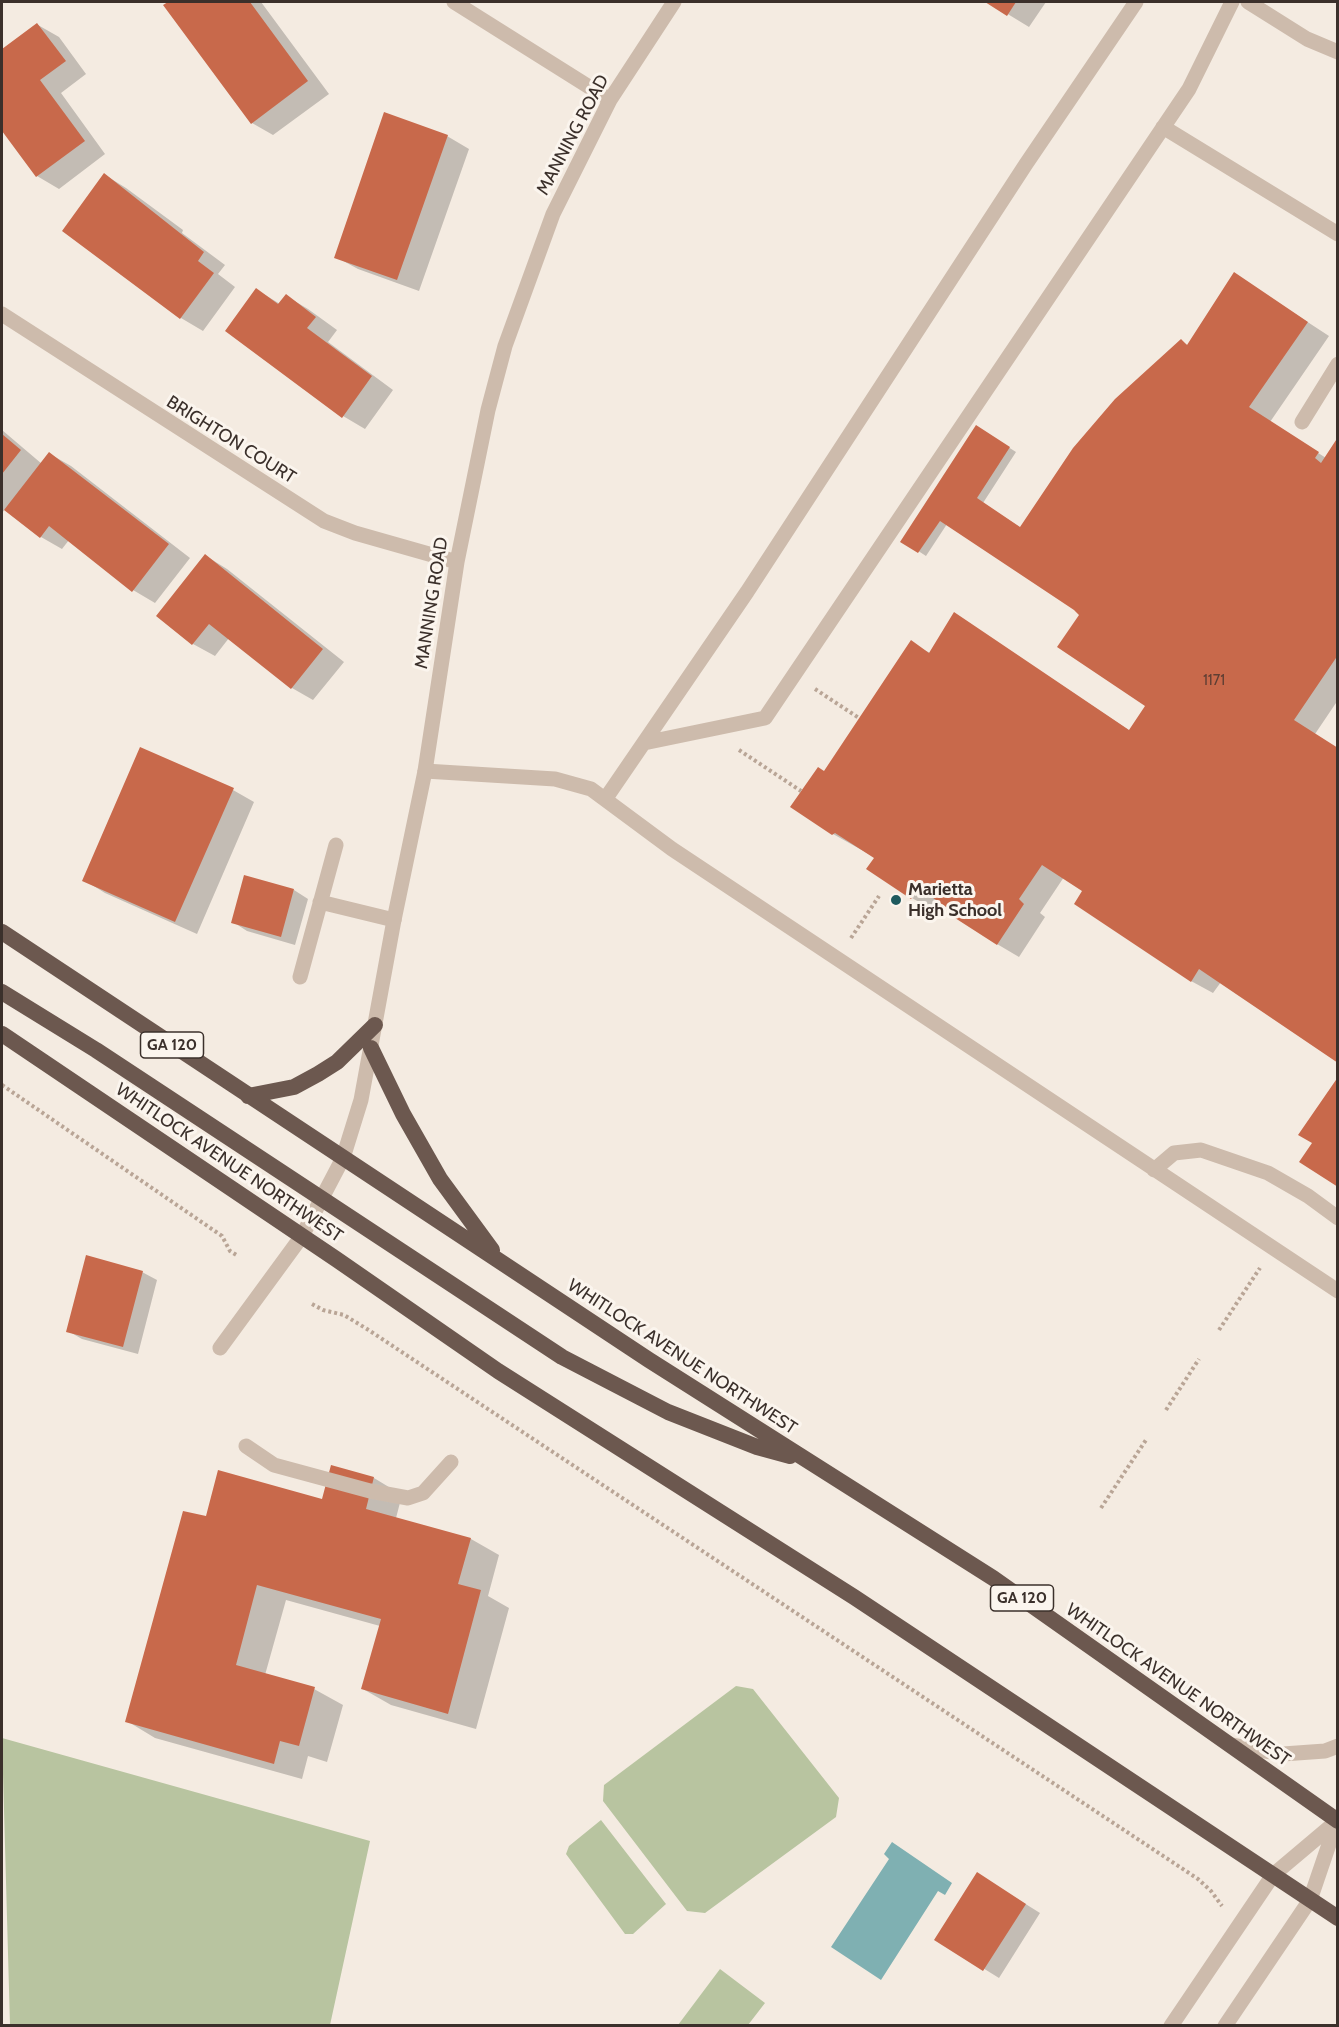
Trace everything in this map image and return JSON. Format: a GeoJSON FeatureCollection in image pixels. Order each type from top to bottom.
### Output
{"type":"FeatureCollection","features":[{"type":"Feature","properties":{"kind":"highway","name":"WHITLOCK AVENUE NORTHWEST"},"geometry":{"type":"LineString","coordinates":[[2,932],[504,1264],[993,1578],[1337,1820]]}},
{"type":"Feature","properties":{"kind":"highway"},"geometry":{"type":"LineString","coordinates":[[2,992],[96,1050],[562,1357],[668,1412],[719,1433],[808,1461]]}},
{"type":"Feature","properties":{"kind":"highway"},"geometry":{"type":"LineString","coordinates":[[248,1096],[294,1087],[318,1074],[337,1062],[375,1025]]}},
{"type":"Feature","properties":{"kind":"highway","name":"WHITLOCK AVENUE NORTHWEST"},"geometry":{"type":"LineString","coordinates":[[3,1036],[302,1236],[508,1378],[854,1597],[1338,1918]]}},
{"type":"Feature","properties":{"kind":"highway"},"geometry":{"type":"LineString","coordinates":[[371,1048],[403,1114],[440,1179],[477,1232],[504,1264]]}},
{"type":"Feature","properties":{"kind":"street"},"geometry":{"type":"LineString","coordinates":[[454,2],[610,100]]}},
{"type":"Feature","properties":{"kind":"street","name":"MANNING ROAD"},"geometry":{"type":"LineString","coordinates":[[220,1348],[302,1236],[343,1158],[361,1100],[394,920],[425,771],[457,562],[505,346],[554,214],[610,100],[674,2]]}},
{"type":"Feature","properties":{"kind":"street"},"geometry":{"type":"LineString","coordinates":[[606,798],[1136,2]]}},
{"type":"Feature","properties":{"kind":"street"},"geometry":{"type":"LineString","coordinates":[[644,743],[765,718],[1189,89],[1232,2]]}},
{"type":"Feature","properties":{"kind":"street"},"geometry":{"type":"LineString","coordinates":[[1248,2],[1307,39],[1338,52]]}},
{"type":"Feature","properties":{"kind":"street"},"geometry":{"type":"LineString","coordinates":[[1164,127],[1338,234]]}},
{"type":"Feature","properties":{"kind":"street","name":"BRIGHTON COURT"},"geometry":{"type":"LineString","coordinates":[[2,314],[324,521],[355,533],[457,562]]}},
{"type":"Feature","properties":{"kind":"street"},"geometry":{"type":"LineString","coordinates":[[1302,422],[1338,364]]}},
{"type":"Feature","properties":{"kind":"street"},"geometry":{"type":"LineString","coordinates":[[425,771],[555,778],[591,789],[672,849],[1338,1291]]}},
{"type":"Feature","properties":{"kind":"street"},"geometry":{"type":"LineString","coordinates":[[300,977],[336,845]]}},
{"type":"Feature","properties":{"kind":"street"},"geometry":{"type":"LineString","coordinates":[[320,902],[394,920]]}},
{"type":"Feature","properties":{"kind":"street"},"geometry":{"type":"LineString","coordinates":[[1154,1170],[1174,1153],[1201,1150],[1268,1173],[1308,1196],[1338,1218]]}},
{"type":"Feature","properties":{"kind":"street"},"geometry":{"type":"LineString","coordinates":[[246,1446],[274,1464],[370,1491],[408,1498],[423,1493],[451,1462]]}},
{"type":"Feature","properties":{"kind":"street"},"geometry":{"type":"LineString","coordinates":[[1229,1745],[1283,1754],[1325,1751],[1338,1746]]}},
{"type":"Feature","properties":{"kind":"street"},"geometry":{"type":"LineString","coordinates":[[1170,2025],[1273,1875],[1337,1820]]}},
{"type":"Feature","properties":{"kind":"street"},"geometry":{"type":"LineString","coordinates":[[1225,2025],[1310,1900],[1337,1820]]}},
{"type":"Feature","properties":{"kind":"path"},"geometry":{"type":"LineString","coordinates":[[815,689],[859,718]]}},
{"type":"Feature","properties":{"kind":"path"},"geometry":{"type":"LineString","coordinates":[[733,746],[801,791]]}},
{"type":"Feature","properties":{"kind":"path"},"geometry":{"type":"LineString","coordinates":[[837,958],[879,896]]}},
{"type":"Feature","properties":{"kind":"path"},"geometry":{"type":"LineString","coordinates":[[2,1085],[222,1236],[230,1251],[238,1256]]}},
{"type":"Feature","properties":{"kind":"path"},"geometry":{"type":"LineString","coordinates":[[1219,1330],[1260,1268]]}},
{"type":"Feature","properties":{"kind":"path"},"geometry":{"type":"LineString","coordinates":[[312,1304],[323,1310],[344,1315],[367,1329],[1198,1879],[1222,1906],[1229,1905]]}},
{"type":"Feature","properties":{"kind":"path"},"geometry":{"type":"LineString","coordinates":[[1166,1410],[1199,1359]]}},
{"type":"Feature","properties":{"kind":"path"},"geometry":{"type":"LineString","coordinates":[[1101,1508],[1146,1440]]}},
{"type":"Feature","properties":{"kind":"green space"},"geometry":{"type":"Polygon","coordinates":[[[736,1686],[753,1689],[839,1798],[836,1817],[705,1913],[687,1911],[603,1801],[604,1785],[736,1686]]]}},
{"type":"Feature","properties":{"kind":"green space"},"geometry":{"type":"Polygon","coordinates":[[[2,1738],[370,1841],[330,2025],[10,2025],[2,1738]]]}},
{"type":"Feature","properties":{"kind":"green space"},"geometry":{"type":"Polygon","coordinates":[[[601,1820],[666,1904],[633,1934],[625,1934],[566,1854],[569,1846],[601,1820]]]}},
{"type":"Feature","properties":{"kind":"green space"},"geometry":{"type":"Polygon","coordinates":[[[720,1969],[765,2003],[748,2025],[678,2025],[720,1969]]]}},
{"type":"Feature","properties":{"kind":"water"},"geometry":{"type":"Polygon","coordinates":[[[892,1842],[952,1883],[945,1895],[938,1891],[881,1980],[831,1947],[889,1859],[884,1854],[892,1842]]]}},
{"type":"Feature","properties":{"kind":"building"},"geometry":{"type":"Polygon","coordinates":[[[168,2],[250,2],[308,81],[251,124],[163,5],[168,2]]]}},
{"type":"Feature","properties":{"kind":"building"},"geometry":{"type":"Polygon","coordinates":[[[985,2],[1016,2],[1007,16],[985,2]]]}},
{"type":"Feature","properties":{"kind":"building"},"geometry":{"type":"Polygon","coordinates":[[[37,23],[66,61],[40,80],[85,141],[36,177],[2,131],[2,49],[37,23]]]}},
{"type":"Feature","properties":{"kind":"building"},"geometry":{"type":"Polygon","coordinates":[[[384,112],[448,135],[397,280],[334,258],[384,112]]]}},
{"type":"Feature","properties":{"kind":"building"},"geometry":{"type":"Polygon","coordinates":[[[104,173],[204,252],[198,261],[214,273],[180,319],[62,231],[104,173]]]}},
{"type":"Feature","properties":{"kind":"building"},"geometry":{"type":"Polygon","coordinates":[[[1234,272],[1308,322],[1249,407],[1319,452],[1315,458],[1321,463],[1338,437],[1338,655],[1294,720],[1338,748],[1338,1063],[1199,969],[1191,982],[1074,904],[1082,891],[1042,865],[1019,899],[1024,904],[997,945],[955,918],[956,914],[919,888],[911,899],[866,869],[874,858],[835,833],[832,835],[790,807],[818,767],[824,771],[911,640],[929,653],[954,612],[1129,730],[1145,706],[1057,647],[1079,615],[1074,610],[940,521],[918,553],[900,542],[976,425],[1010,447],[977,498],[1020,527],[1073,448],[1115,399],[1181,339],[1187,345],[1234,272]]]}},
{"type":"Feature","properties":{"kind":"building"},"geometry":{"type":"Polygon","coordinates":[[[256,288],[278,304],[286,294],[316,317],[307,328],[372,376],[342,418],[225,331],[256,288]]]}},
{"type":"Feature","properties":{"kind":"building"},"geometry":{"type":"Polygon","coordinates":[[[2,434],[21,450],[2,474],[2,434]]]}},
{"type":"Feature","properties":{"kind":"building"},"geometry":{"type":"Polygon","coordinates":[[[49,452],[169,544],[132,592],[49,526],[40,538],[4,510],[49,452]]]}},
{"type":"Feature","properties":{"kind":"building"},"geometry":{"type":"Polygon","coordinates":[[[205,554],[323,649],[291,689],[209,624],[192,645],[156,616],[205,554]]]}},
{"type":"Feature","properties":{"kind":"building"},"geometry":{"type":"Polygon","coordinates":[[[140,747],[234,788],[175,922],[82,881],[140,747]]]}},
{"type":"Feature","properties":{"kind":"building"},"geometry":{"type":"Polygon","coordinates":[[[244,875],[294,889],[281,937],[231,923],[244,875]]]}},
{"type":"Feature","properties":{"kind":"building"},"geometry":{"type":"Polygon","coordinates":[[[1338,1077],[1338,1187],[1299,1162],[1312,1143],[1298,1135],[1338,1077]]]}},
{"type":"Feature","properties":{"kind":"building"},"geometry":{"type":"Polygon","coordinates":[[[86,1255],[143,1271],[123,1347],[66,1332],[86,1255]]]}},
{"type":"Feature","properties":{"kind":"building"},"geometry":{"type":"Polygon","coordinates":[[[331,1465],[374,1477],[366,1509],[471,1538],[458,1584],[481,1590],[448,1714],[361,1689],[381,1619],[257,1585],[236,1665],[315,1687],[299,1746],[280,1741],[274,1764],[125,1722],[183,1511],[206,1516],[218,1470],[322,1499],[331,1465]]]}},
{"type":"Feature","properties":{"kind":"building"},"geometry":{"type":"Polygon","coordinates":[[[977,1872],[1026,1904],[983,1971],[934,1940],[977,1872]]]}},
{"type":"Feature","properties":{"kind":"place","name":"Marietta High School"},"geometry":{"type":"Point","coordinates":[896,900]}}]}
